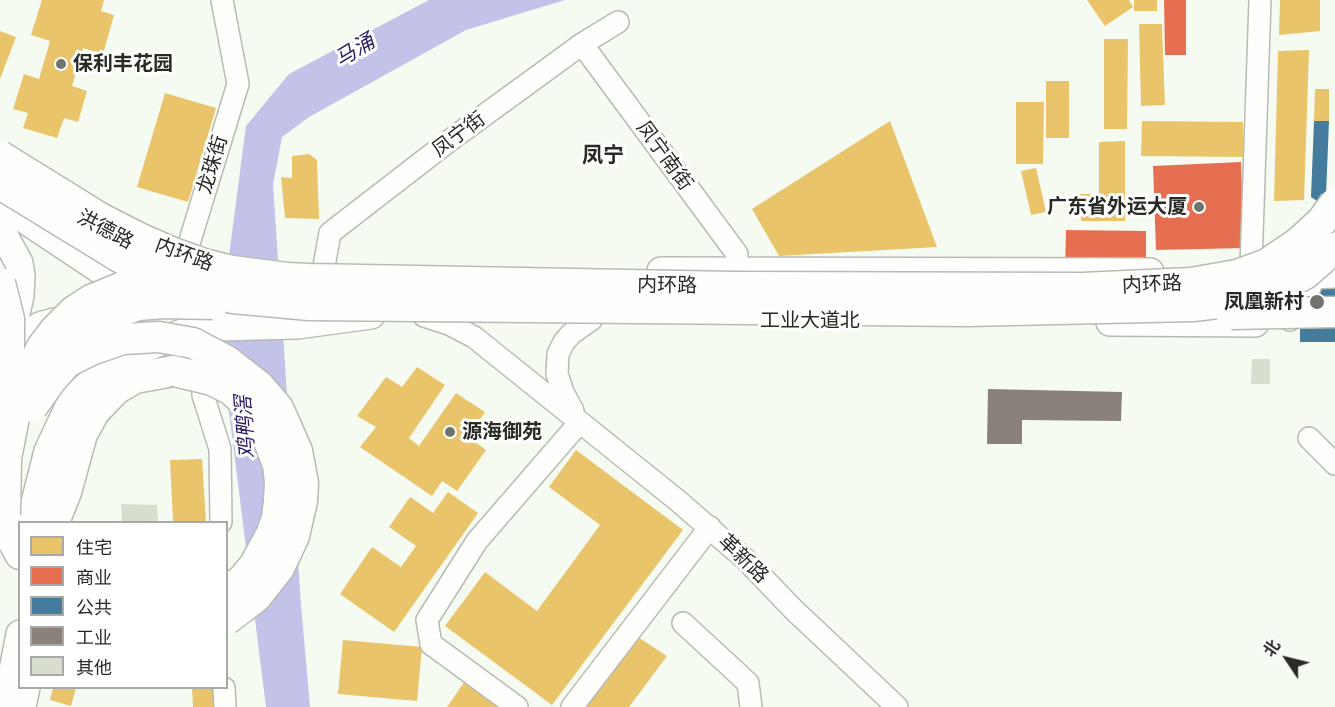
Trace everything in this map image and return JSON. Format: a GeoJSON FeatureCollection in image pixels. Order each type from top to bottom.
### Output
{"type":"FeatureCollection","features":[{"type":"Feature","properties":{"kind":"highway","name":"内环路"},"geometry":{"type":"LineString","coordinates":[[0,157],[100,218],[141,239],[287,294],[420,307],[967,310],[1182,306],[1234,302],[1263,294],[1295,280],[1335,248]]}},
{"type":"Feature","properties":{"kind":"highway","name":"内环路"},"geometry":{"type":"LineString","coordinates":[[0,184],[106,250],[147,270],[216,294],[249,300],[287,294],[745,287],[1082,288],[1202,282],[1249,271],[1267,264],[1298,243],[1322,221],[1335,203]]}},
{"type":"Feature","properties":{"kind":"highway"},"geometry":{"type":"LineString","coordinates":[[18,550],[12,539],[15,513],[6,458],[14,418],[25,380],[42,347],[74,311],[91,300],[137,281],[173,275],[207,273],[287,294]]}},
{"type":"Feature","properties":{"kind":"highway"},"geometry":{"type":"LineString","coordinates":[[1082,288],[1235,296],[1327,278]]}},
{"type":"Feature","properties":{"kind":"highway"},"geometry":{"type":"LineString","coordinates":[[0,284],[9,319],[9,384],[0,437]]}},
{"type":"Feature","properties":{"kind":"highway"},"geometry":{"type":"LineString","coordinates":[[967,310],[1152,315],[1335,312]]}},
{"type":"Feature","properties":{"kind":"highway"},"geometry":{"type":"LineString","coordinates":[[0,480],[32,407],[51,379],[67,362],[91,350],[123,339],[159,337],[193,343],[227,361],[264,391],[285,421],[297,451],[303,483],[299,519],[287,552],[269,583],[243,609],[228,619]]}},
{"type":"Feature","properties":{"kind":"highway"},"geometry":{"type":"LineString","coordinates":[[61,521],[66,492],[82,434],[94,412],[104,400],[116,389],[135,378],[153,373],[174,371],[212,380],[232,390],[261,424],[272,446],[280,482],[277,518],[271,535],[254,566],[242,580],[228,590]]}},
{"type":"Feature","properties":{"kind":"highway"},"geometry":{"type":"LineString","coordinates":[[54,521],[66,492]]}},
{"type":"Feature","properties":{"kind":"main road"},"geometry":{"type":"LineString","coordinates":[[0,141],[125,220],[162,238],[188,247],[217,290]]}},
{"type":"Feature","properties":{"kind":"main road"},"geometry":{"type":"LineString","coordinates":[[0,157],[51,174]]}},
{"type":"Feature","properties":{"kind":"main road","name":"洪德路"},"geometry":{"type":"LineString","coordinates":[[0,167],[70,211],[122,240],[183,264],[217,290]]}},
{"type":"Feature","properties":{"kind":"main road","name":"洪德路"},"geometry":{"type":"LineString","coordinates":[[0,203],[99,269],[153,294],[217,290]]}},
{"type":"Feature","properties":{"kind":"main road"},"geometry":{"type":"LineString","coordinates":[[818,294],[1262,264],[1288,260],[1298,255],[1322,235],[1335,217]]}},
{"type":"Feature","properties":{"kind":"main road","name":"洪德路"},"geometry":{"type":"LineString","coordinates":[[0,223],[77,255]]}},
{"type":"Feature","properties":{"kind":"main road"},"geometry":{"type":"LineString","coordinates":[[0,228],[19,263],[21,276],[20,297],[2,371]]}},
{"type":"Feature","properties":{"kind":"main road"},"geometry":{"type":"LineString","coordinates":[[1262,264],[1327,278]]}},
{"type":"Feature","properties":{"kind":"main road"},"geometry":{"type":"LineString","coordinates":[[217,290],[287,294],[324,266],[740,294]]}},
{"type":"Feature","properties":{"kind":"main road"},"geometry":{"type":"LineString","coordinates":[[1058,322],[1138,298],[1252,293],[1327,278]]}},
{"type":"Feature","properties":{"kind":"main road"},"geometry":{"type":"LineString","coordinates":[[1287,323],[1313,306],[1327,278]]}},
{"type":"Feature","properties":{"kind":"main road","name":"工业大道北"},"geometry":{"type":"LineString","coordinates":[[287,294],[451,280],[740,294],[818,294],[1327,278]]}},
{"type":"Feature","properties":{"kind":"main road"},"geometry":{"type":"LineString","coordinates":[[217,290],[287,294]]}},
{"type":"Feature","properties":{"kind":"main road"},"geometry":{"type":"LineString","coordinates":[[15,513],[56,431],[79,393],[103,372],[148,347],[182,333],[217,290]]}},
{"type":"Feature","properties":{"kind":"main road","name":"工业大道北"},"geometry":{"type":"LineString","coordinates":[[287,294],[371,315],[424,316],[592,309],[740,294],[818,294],[1058,322],[1335,323]]}},
{"type":"Feature","properties":{"kind":"street","name":"龙珠街"},"geometry":{"type":"LineString","coordinates":[[188,247],[238,84],[222,0]]}},
{"type":"Feature","properties":{"kind":"street"},"geometry":{"type":"LineString","coordinates":[[1260,0],[1262,264]]}},
{"type":"Feature","properties":{"kind":"street","name":"凤宁街"},"geometry":{"type":"LineString","coordinates":[[324,266],[330,233],[449,141],[582,44],[618,22]]}},
{"type":"Feature","properties":{"kind":"street","name":"凤宁南街"},"geometry":{"type":"LineString","coordinates":[[582,44],[737,254],[740,294]]}},
{"type":"Feature","properties":{"kind":"street"},"geometry":{"type":"LineString","coordinates":[[217,290],[201,353],[204,395],[220,448],[221,521]]}},
{"type":"Feature","properties":{"kind":"street"},"geometry":{"type":"LineString","coordinates":[[287,294],[592,309]]}},
{"type":"Feature","properties":{"kind":"street"},"geometry":{"type":"LineString","coordinates":[[818,294],[1138,298]]}},
{"type":"Feature","properties":{"kind":"street"},"geometry":{"type":"LineString","coordinates":[[517,707],[431,644],[427,620],[477,541],[580,422],[563,392],[557,374],[558,354],[564,342],[592,309]]}},
{"type":"Feature","properties":{"kind":"street","name":"革新路"},"geometry":{"type":"LineString","coordinates":[[424,316],[449,324],[474,337],[710,527],[746,559],[794,610],[897,707]]}},
{"type":"Feature","properties":{"kind":"street"},"geometry":{"type":"LineString","coordinates":[[2,371],[17,340],[39,323],[64,318],[81,322],[103,336],[103,353],[100,364],[79,393]]}},
{"type":"Feature","properties":{"kind":"street"},"geometry":{"type":"LineString","coordinates":[[1309,438],[1335,464]]}},
{"type":"Feature","properties":{"kind":"street"},"geometry":{"type":"LineString","coordinates":[[572,707],[710,527]]}},
{"type":"Feature","properties":{"kind":"street"},"geometry":{"type":"LineString","coordinates":[[683,623],[748,683],[751,707]]}},
{"type":"Feature","properties":{"kind":"street"},"geometry":{"type":"LineString","coordinates":[[224,689],[225,707]]}},
{"type":"Feature","properties":{"kind":"water"},"geometry":{"type":"Polygon","coordinates":[[[429,0],[565,0],[466,30],[309,117],[282,137],[273,184],[310,707],[266,707],[219,332],[246,126],[289,74],[429,0]]]}},
{"type":"Feature","properties":{"kind":"building: 住宅","name":"保利丰花园"},"geometry":{"type":"Polygon","coordinates":[[[42,0],[104,0],[101,11],[114,15],[103,54],[83,48],[72,86],[87,91],[78,122],[64,118],[57,138],[23,128],[28,113],[13,109],[24,74],[39,79],[50,41],[31,35],[42,0]]]}},
{"type":"Feature","properties":{"kind":"building: 住宅"},"geometry":{"type":"Polygon","coordinates":[[[1087,0],[1129,0],[1133,7],[1105,26],[1087,0]]]}},
{"type":"Feature","properties":{"kind":"building: 住宅"},"geometry":{"type":"Polygon","coordinates":[[[1134,0],[1157,0],[1157,11],[1134,11],[1134,0]]]}},
{"type":"Feature","properties":{"kind":"building: 住宅"},"geometry":{"type":"Polygon","coordinates":[[[1280,0],[1320,0],[1320,31],[1279,35],[1280,0]]]}},
{"type":"Feature","properties":{"kind":"building: 住宅"},"geometry":{"type":"Polygon","coordinates":[[[1139,24],[1162,24],[1165,105],[1141,106],[1139,24]]]}},
{"type":"Feature","properties":{"kind":"building: 住宅"},"geometry":{"type":"Polygon","coordinates":[[[0,31],[16,37],[0,79],[0,31]]]}},
{"type":"Feature","properties":{"kind":"building: 住宅"},"geometry":{"type":"Polygon","coordinates":[[[1104,39],[1128,39],[1127,129],[1104,129],[1104,39]]]}},
{"type":"Feature","properties":{"kind":"building: 住宅"},"geometry":{"type":"Polygon","coordinates":[[[1309,50],[1304,200],[1274,201],[1278,51],[1309,50]]]}},
{"type":"Feature","properties":{"kind":"building: 住宅"},"geometry":{"type":"Polygon","coordinates":[[[1046,81],[1069,81],[1069,138],[1046,138],[1046,81]]]}},
{"type":"Feature","properties":{"kind":"building: 住宅"},"geometry":{"type":"Polygon","coordinates":[[[1315,89],[1329,89],[1329,121],[1314,121],[1315,89]]]}},
{"type":"Feature","properties":{"kind":"building: 住宅"},"geometry":{"type":"Polygon","coordinates":[[[165,93],[216,108],[188,202],[137,187],[165,93]]]}},
{"type":"Feature","properties":{"kind":"building: 住宅"},"geometry":{"type":"Polygon","coordinates":[[[1016,102],[1044,102],[1043,164],[1016,164],[1016,102]]]}},
{"type":"Feature","properties":{"kind":"building: 住宅"},"geometry":{"type":"Polygon","coordinates":[[[890,121],[937,247],[779,256],[752,209],[890,121]]]}},
{"type":"Feature","properties":{"kind":"building: 住宅"},"geometry":{"type":"Polygon","coordinates":[[[1142,121],[1243,122],[1243,157],[1141,156],[1142,121]]]}},
{"type":"Feature","properties":{"kind":"building: 住宅"},"geometry":{"type":"Polygon","coordinates":[[[1125,141],[1125,221],[1081,221],[1080,194],[1099,194],[1099,142],[1125,141]]]}},
{"type":"Feature","properties":{"kind":"building: 住宅"},"geometry":{"type":"Polygon","coordinates":[[[309,154],[317,160],[319,219],[285,218],[281,177],[292,178],[292,156],[309,154]]]}},
{"type":"Feature","properties":{"kind":"building: 住宅"},"geometry":{"type":"Polygon","coordinates":[[[1036,168],[1046,212],[1031,215],[1021,171],[1036,168]]]}},
{"type":"Feature","properties":{"kind":"building: 住宅","name":"源海御苑"},"geometry":{"type":"Polygon","coordinates":[[[417,367],[445,385],[409,438],[419,446],[456,393],[485,412],[468,437],[486,450],[457,491],[442,481],[432,496],[360,447],[376,427],[357,416],[386,377],[402,387],[417,367]]]}},
{"type":"Feature","properties":{"kind":"building: 住宅"},"geometry":{"type":"Polygon","coordinates":[[[576,450],[683,530],[552,705],[445,626],[485,572],[537,611],[600,525],[549,487],[576,450]]]}},
{"type":"Feature","properties":{"kind":"building: 住宅"},"geometry":{"type":"Polygon","coordinates":[[[202,459],[206,521],[173,521],[170,460],[202,459]]]}},
{"type":"Feature","properties":{"kind":"building: 住宅"},"geometry":{"type":"Polygon","coordinates":[[[448,492],[478,513],[394,632],[340,594],[372,547],[401,567],[416,546],[389,527],[410,497],[433,513],[448,492]]]}},
{"type":"Feature","properties":{"kind":"building: 住宅"},"geometry":{"type":"Polygon","coordinates":[[[633,634],[667,656],[629,707],[582,707],[633,634]]]}},
{"type":"Feature","properties":{"kind":"building: 住宅"},"geometry":{"type":"Polygon","coordinates":[[[343,640],[422,647],[417,701],[338,694],[343,640]]]}},
{"type":"Feature","properties":{"kind":"building: 住宅"},"geometry":{"type":"Polygon","coordinates":[[[467,678],[504,707],[447,707],[467,678]]]}},
{"type":"Feature","properties":{"kind":"building: 住宅"},"geometry":{"type":"Polygon","coordinates":[[[53,689],[76,689],[71,706],[50,700],[53,689]]]}},
{"type":"Feature","properties":{"kind":"building: 住宅"},"geometry":{"type":"Polygon","coordinates":[[[192,689],[217,689],[217,707],[193,707],[192,689]]]}},
{"type":"Feature","properties":{"kind":"building: 商业"},"geometry":{"type":"Polygon","coordinates":[[[1164,0],[1186,0],[1186,55],[1165,55],[1164,0]]]}},
{"type":"Feature","properties":{"kind":"building: 商业","name":"广东省外运大厦"},"geometry":{"type":"Polygon","coordinates":[[[1241,162],[1244,248],[1156,250],[1153,166],[1241,162]]]}},
{"type":"Feature","properties":{"kind":"building: 商业"},"geometry":{"type":"Polygon","coordinates":[[[1066,230],[1146,231],[1146,269],[1065,269],[1066,230]]]}},
{"type":"Feature","properties":{"kind":"building: 公共"},"geometry":{"type":"Polygon","coordinates":[[[1314,121],[1329,121],[1326,195],[1335,213],[1311,197],[1314,121]]]}},
{"type":"Feature","properties":{"kind":"building: 公共","name":"凤凰新村"},"geometry":{"type":"Polygon","coordinates":[[[1300,263],[1335,263],[1335,342],[1300,342],[1300,263]]]}},
{"type":"Feature","properties":{"kind":"building: 工业"},"geometry":{"type":"Polygon","coordinates":[[[988,389],[1122,392],[1121,421],[1022,420],[1022,444],[987,444],[988,389]]]}},
{"type":"Feature","properties":{"kind":"building: 其他"},"geometry":{"type":"Polygon","coordinates":[[[1252,359],[1270,359],[1270,384],[1251,384],[1252,359]]]}},
{"type":"Feature","properties":{"kind":"building: 其他"},"geometry":{"type":"Polygon","coordinates":[[[121,504],[157,505],[158,521],[122,521],[121,504]]]}},
{"type":"Feature","properties":{"kind":"place","name":"保利丰花园"},"geometry":{"type":"Point","coordinates":[61,64]}},
{"type":"Feature","properties":{"kind":"place","name":"广东省外运大厦"},"geometry":{"type":"Point","coordinates":[1199,207]}},
{"type":"Feature","properties":{"kind":"place","name":"凤凰新村"},"geometry":{"type":"Point","coordinates":[1317,302]}},
{"type":"Feature","properties":{"kind":"place","name":"源海御苑"},"geometry":{"type":"Point","coordinates":[450,432]}},
{"type":"Feature","properties":{"kind":"district","name":"凤宁"},"geometry":{"type":"Point","coordinates":[603,156]}},
{"type":"Feature","properties":{"kind":"water label","name":"马涌"},"geometry":{"type":"Point","coordinates":[355,51]}},
{"type":"Feature","properties":{"kind":"water label","name":"鸡鸭滘"},"geometry":{"type":"Point","coordinates":[246,427]}}]}
